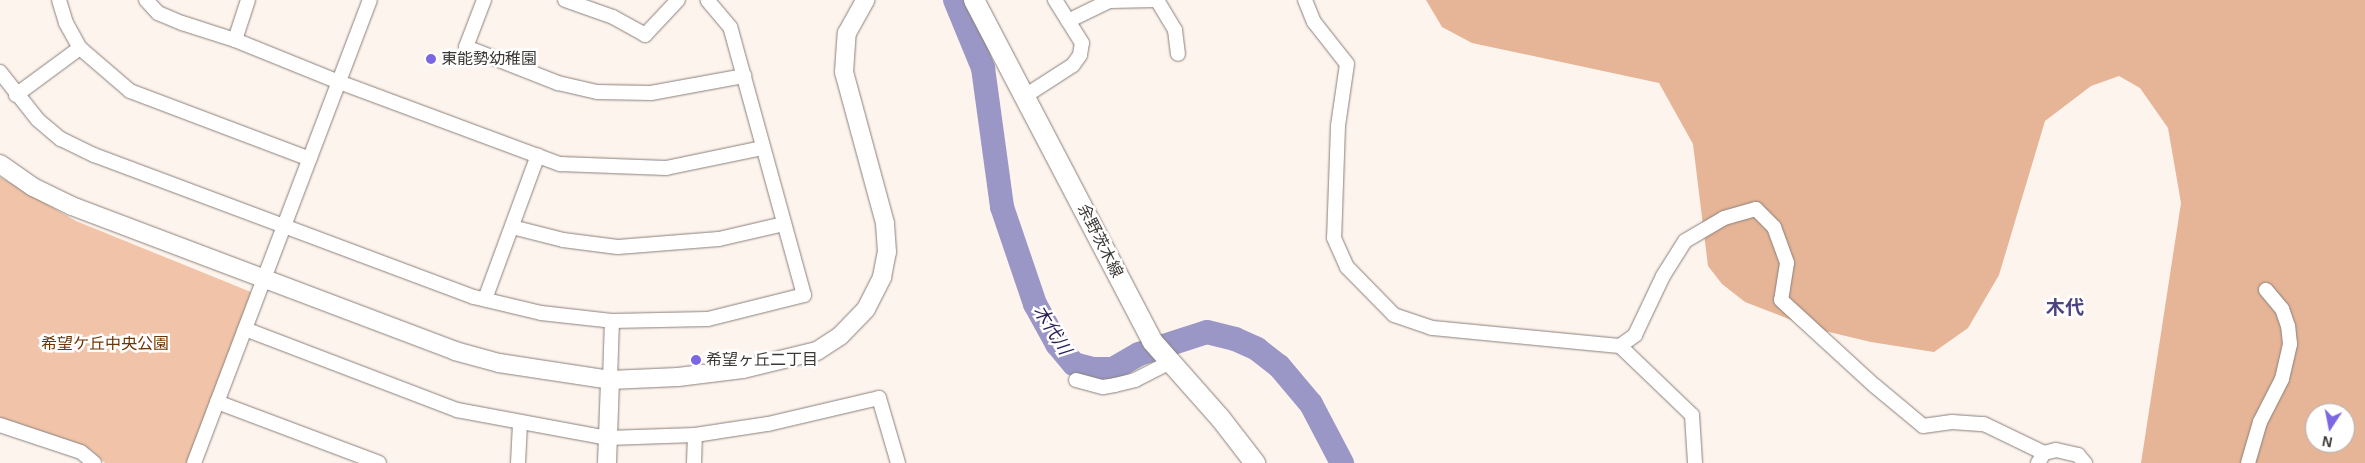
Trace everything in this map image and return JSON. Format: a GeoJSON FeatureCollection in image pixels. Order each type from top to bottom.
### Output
{"type":"FeatureCollection","features":[{"type":"Feature","properties":{"kind":"main road","name":"余野茨木線"},"geometry":{"type":"LineString","coordinates":[[974,0],[1152,341],[1166,360],[1221,419],[1255,463]]}},
{"type":"Feature","properties":{"kind":"street"},"geometry":{"type":"LineString","coordinates":[[58,0],[66,23],[80,48],[130,91],[310,158]]}},
{"type":"Feature","properties":{"kind":"street"},"geometry":{"type":"LineString","coordinates":[[146,0],[158,13],[235,40],[339,82],[560,164],[666,168],[763,148]]}},
{"type":"Feature","properties":{"kind":"street"},"geometry":{"type":"LineString","coordinates":[[235,40],[248,0]]}},
{"type":"Feature","properties":{"kind":"street"},"geometry":{"type":"LineString","coordinates":[[194,463],[370,0]]}},
{"type":"Feature","properties":{"kind":"street"},"geometry":{"type":"LineString","coordinates":[[484,0],[466,47],[558,83],[597,92],[651,93],[744,76]]}},
{"type":"Feature","properties":{"kind":"street"},"geometry":{"type":"LineString","coordinates":[[565,0],[613,17],[645,35],[678,0]]}},
{"type":"Feature","properties":{"kind":"street"},"geometry":{"type":"LineString","coordinates":[[0,72],[16,95],[38,120],[61,140],[94,156],[485,299],[541,313],[612,322],[708,319],[804,295],[730,27],[707,0]]}},
{"type":"Feature","properties":{"kind":"street"},"geometry":{"type":"LineString","coordinates":[[0,164],[33,186],[72,206],[455,351],[499,363],[610,380],[678,377],[742,369],[817,350],[840,336],[866,309],[882,277],[887,252],[885,222],[849,94],[844,63],[847,32],[865,0]]}},
{"type":"Feature","properties":{"kind":"street"},"geometry":{"type":"LineString","coordinates":[[1025,96],[1073,65],[1080,55],[1082,43],[1055,0]]}},
{"type":"Feature","properties":{"kind":"street"},"geometry":{"type":"LineString","coordinates":[[1068,21],[1109,2],[1157,0],[1175,30],[1178,54]]}},
{"type":"Feature","properties":{"kind":"street"},"geometry":{"type":"LineString","coordinates":[[1305,0],[1314,22],[1347,64],[1338,126],[1334,238],[1347,267],[1394,315],[1432,328],[1620,346],[1692,416],[1695,463]]}},
{"type":"Feature","properties":{"kind":"street"},"geometry":{"type":"LineString","coordinates":[[16,95],[80,48]]}},
{"type":"Feature","properties":{"kind":"street"},"geometry":{"type":"LineString","coordinates":[[485,299],[538,155]]}},
{"type":"Feature","properties":{"kind":"street"},"geometry":{"type":"LineString","coordinates":[[1620,346],[1635,334],[1662,276],[1685,241],[1724,218],[1756,209],[1774,227],[1786,262],[1781,300],[1875,386],[1923,426],[1952,422],[1984,424],[2041,458],[2056,450],[2078,455],[2085,463]]}},
{"type":"Feature","properties":{"kind":"street"},"geometry":{"type":"LineString","coordinates":[[512,227],[563,240],[618,247],[719,239],[784,224]]}},
{"type":"Feature","properties":{"kind":"street"},"geometry":{"type":"LineString","coordinates":[[2248,463],[2260,422],[2282,379],[2290,344],[2288,326],[2282,309],[2266,290]]}},
{"type":"Feature","properties":{"kind":"street"},"geometry":{"type":"LineString","coordinates":[[607,463],[612,322]]}},
{"type":"Feature","properties":{"kind":"street"},"geometry":{"type":"LineString","coordinates":[[245,329],[457,410],[608,438],[695,435],[768,424],[879,398],[898,463]]}},
{"type":"Feature","properties":{"kind":"street"},"geometry":{"type":"LineString","coordinates":[[1076,380],[1103,387],[1115,385],[1135,380],[1166,360]]}},
{"type":"Feature","properties":{"kind":"street"},"geometry":{"type":"LineString","coordinates":[[218,402],[379,463]]}},
{"type":"Feature","properties":{"kind":"street"},"geometry":{"type":"LineString","coordinates":[[518,463],[520,423]]}},
{"type":"Feature","properties":{"kind":"street"},"geometry":{"type":"LineString","coordinates":[[0,425],[81,452],[94,463]]}},
{"type":"Feature","properties":{"kind":"street"},"geometry":{"type":"LineString","coordinates":[[694,463],[695,435]]}},
{"type":"Feature","properties":{"kind":"green space","name":"希望ケ丘中央公園"},"geometry":{"type":"Polygon","coordinates":[[[0,177],[76,221],[251,292],[189,463],[105,463],[91,450],[77,443],[0,418],[0,177]]]}},
{"type":"Feature","properties":{"kind":"shaded area"},"geometry":{"type":"Polygon","coordinates":[[[1426,0],[2365,0],[2365,463],[2141,463],[2181,203],[2168,128],[2140,88],[2119,76],[2091,86],[2045,121],[1999,275],[1968,328],[1934,352],[1871,342],[1812,328],[1745,302],[1722,284],[1708,266],[1693,144],[1659,83],[1472,43],[1442,27],[1426,0]]]}},
{"type":"Feature","properties":{"kind":"waterway","name":"木代川"},"geometry":{"type":"LineString","coordinates":[[955,0],[983,68],[1002,207],[1035,304],[1057,344],[1074,364],[1093,369],[1113,369],[1139,354],[1207,332],[1235,339],[1257,349],[1279,366],[1311,404],[1342,463]]}},
{"type":"Feature","properties":{"kind":"place","name":"東能勢幼稚園"},"geometry":{"type":"Point","coordinates":[431,59]}},
{"type":"Feature","properties":{"kind":"place","name":"希望ヶ丘二丁目"},"geometry":{"type":"Point","coordinates":[696,360]}},
{"type":"Feature","properties":{"kind":"district","name":"木代"},"geometry":{"type":"Point","coordinates":[2065,308]}}]}
